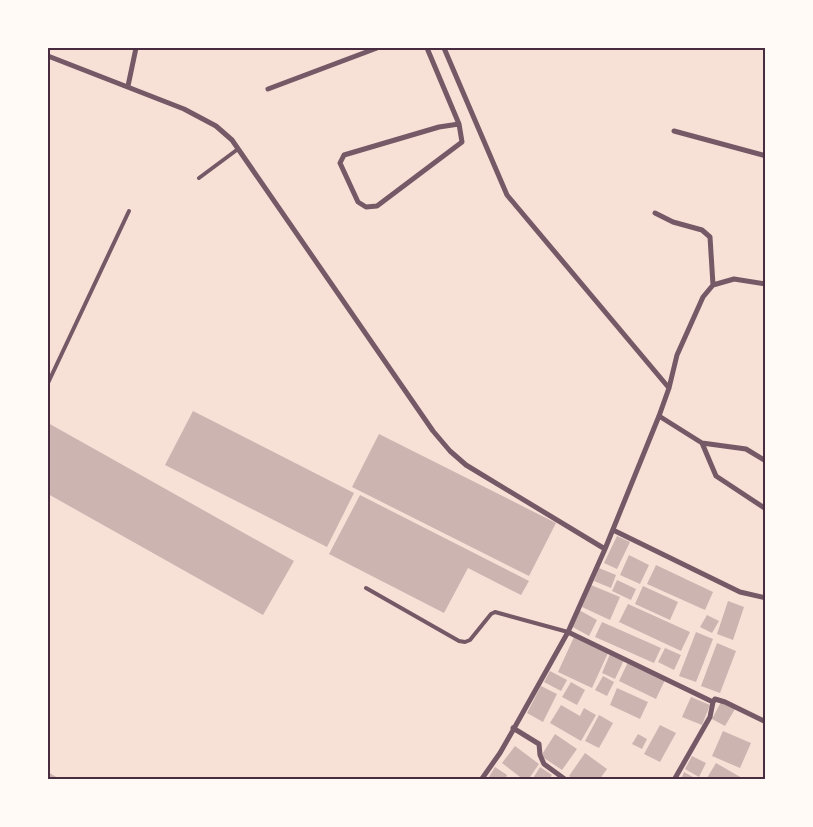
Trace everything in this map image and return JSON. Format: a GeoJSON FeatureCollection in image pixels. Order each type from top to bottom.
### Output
{"type":"FeatureCollection","features":[{"type":"Feature","properties":{"kind":"street"},"geometry":{"type":"LineString","coordinates":[[128,86],[136,48]]}},
{"type":"Feature","properties":{"kind":"street"},"geometry":{"type":"LineString","coordinates":[[268,89],[377,48]]}},
{"type":"Feature","properties":{"kind":"street"},"geometry":{"type":"LineString","coordinates":[[427,48],[459,124],[463,141],[377,206],[366,207],[358,202],[340,162],[344,155],[440,127],[459,124]]}},
{"type":"Feature","properties":{"kind":"street"},"geometry":{"type":"LineString","coordinates":[[444,48],[508,195],[669,388]]}},
{"type":"Feature","properties":{"kind":"street"},"geometry":{"type":"LineString","coordinates":[[48,56],[184,109],[216,126],[232,140],[450,452],[466,466],[605,550]]}},
{"type":"Feature","properties":{"kind":"street"},"geometry":{"type":"LineString","coordinates":[[674,131],[766,156]]}},
{"type":"Feature","properties":{"kind":"street"},"geometry":{"type":"LineString","coordinates":[[655,213],[673,222],[702,230],[710,237],[713,285]]}},
{"type":"Feature","properties":{"kind":"street"},"geometry":{"type":"LineString","coordinates":[[481,780],[500,753],[568,632],[605,550],[659,416],[669,388],[677,355],[703,297],[713,285],[734,279],[766,284]]}},
{"type":"Feature","properties":{"kind":"street"},"geometry":{"type":"LineString","coordinates":[[659,416],[702,443],[746,449],[766,461]]}},
{"type":"Feature","properties":{"kind":"street"},"geometry":{"type":"LineString","coordinates":[[702,443],[716,476],[766,509]]}},
{"type":"Feature","properties":{"kind":"street"},"geometry":{"type":"LineString","coordinates":[[613,530],[740,592],[766,598]]}},
{"type":"Feature","properties":{"kind":"street"},"geometry":{"type":"LineString","coordinates":[[568,632],[713,702]]}},
{"type":"Feature","properties":{"kind":"street"},"geometry":{"type":"LineString","coordinates":[[713,702],[715,699],[725,702],[766,722]]}},
{"type":"Feature","properties":{"kind":"street"},"geometry":{"type":"LineString","coordinates":[[674,780],[710,717],[713,702]]}},
{"type":"Feature","properties":{"kind":"street"},"geometry":{"type":"LineString","coordinates":[[513,728],[539,744],[541,747],[540,755],[544,764],[566,780]]}},
{"type":"Feature","properties":{"kind":"lane"},"geometry":{"type":"LineString","coordinates":[[199,178],[238,149]]}},
{"type":"Feature","properties":{"kind":"lane"},"geometry":{"type":"LineString","coordinates":[[48,383],[129,211]]}},
{"type":"Feature","properties":{"kind":"lane"},"geometry":{"type":"LineString","coordinates":[[366,588],[459,641],[470,640],[490,614],[495,612],[568,632]]}},
{"type":"Feature","properties":{"kind":"building"},"geometry":{"type":"Polygon","coordinates":[[[193,411],[354,493],[327,547],[165,465],[193,411]]]}},
{"type":"Feature","properties":{"kind":"building"},"geometry":{"type":"Polygon","coordinates":[[[48,423],[294,561],[263,615],[48,494],[48,423]]]}},
{"type":"Feature","properties":{"kind":"building"},"geometry":{"type":"Polygon","coordinates":[[[379,434],[556,523],[529,576],[352,487],[379,434]]]}},
{"type":"Feature","properties":{"kind":"building"},"geometry":{"type":"Polygon","coordinates":[[[360,495],[529,581],[521,595],[468,568],[444,613],[329,554],[360,495]]]}},
{"type":"Feature","properties":{"kind":"building"},"geometry":{"type":"Polygon","coordinates":[[[617,536],[630,542],[617,569],[604,563],[617,536]]]}},
{"type":"Feature","properties":{"kind":"building"},"geometry":{"type":"Polygon","coordinates":[[[629,555],[649,565],[640,584],[620,575],[629,555]]]}},
{"type":"Feature","properties":{"kind":"building"},"geometry":{"type":"Polygon","coordinates":[[[656,565],[713,592],[705,610],[647,584],[656,565]]]}},
{"type":"Feature","properties":{"kind":"building"},"geometry":{"type":"Polygon","coordinates":[[[599,568],[616,575],[611,588],[594,581],[599,568]]]}},
{"type":"Feature","properties":{"kind":"building"},"geometry":{"type":"Polygon","coordinates":[[[617,580],[636,589],[631,600],[612,591],[617,580]]]}},
{"type":"Feature","properties":{"kind":"building"},"geometry":{"type":"Polygon","coordinates":[[[591,585],[620,597],[610,620],[582,607],[591,585]]]}},
{"type":"Feature","properties":{"kind":"building"},"geometry":{"type":"Polygon","coordinates":[[[643,586],[678,602],[670,620],[635,604],[643,586]]]}},
{"type":"Feature","properties":{"kind":"building"},"geometry":{"type":"Polygon","coordinates":[[[728,601],[744,607],[733,640],[717,634],[728,601]]]}},
{"type":"Feature","properties":{"kind":"building"},"geometry":{"type":"Polygon","coordinates":[[[628,604],[690,632],[681,651],[619,622],[628,604]]]}},
{"type":"Feature","properties":{"kind":"building"},"geometry":{"type":"Polygon","coordinates":[[[579,610],[597,620],[589,636],[571,626],[579,610]]]}},
{"type":"Feature","properties":{"kind":"building"},"geometry":{"type":"Polygon","coordinates":[[[707,615],[719,621],[712,633],[700,627],[707,615]]]}},
{"type":"Feature","properties":{"kind":"building"},"geometry":{"type":"Polygon","coordinates":[[[602,622],[661,648],[654,663],[595,637],[602,622]]]}},
{"type":"Feature","properties":{"kind":"building"},"geometry":{"type":"Polygon","coordinates":[[[696,632],[713,639],[696,682],[679,676],[696,632]]]}},
{"type":"Feature","properties":{"kind":"building"},"geometry":{"type":"Polygon","coordinates":[[[574,637],[608,653],[592,688],[558,672],[574,637]]]}},
{"type":"Feature","properties":{"kind":"building"},"geometry":{"type":"Polygon","coordinates":[[[717,643],[736,651],[720,693],[701,686],[717,643]]]}},
{"type":"Feature","properties":{"kind":"building"},"geometry":{"type":"Polygon","coordinates":[[[665,648],[681,655],[674,670],[658,662],[665,648]]]}},
{"type":"Feature","properties":{"kind":"building"},"geometry":{"type":"Polygon","coordinates":[[[610,654],[624,660],[615,679],[602,673],[610,654]]]}},
{"type":"Feature","properties":{"kind":"building"},"geometry":{"type":"Polygon","coordinates":[[[628,662],[665,680],[656,699],[619,681],[628,662]]]}},
{"type":"Feature","properties":{"kind":"building"},"geometry":{"type":"Polygon","coordinates":[[[550,671],[567,680],[561,691],[544,682],[550,671]]]}},
{"type":"Feature","properties":{"kind":"building"},"geometry":{"type":"Polygon","coordinates":[[[603,676],[614,682],[607,696],[595,690],[603,676]]]}},
{"type":"Feature","properties":{"kind":"building"},"geometry":{"type":"Polygon","coordinates":[[[571,682],[585,690],[577,705],[562,697],[571,682]]]}},
{"type":"Feature","properties":{"kind":"building"},"geometry":{"type":"Polygon","coordinates":[[[541,686],[557,694],[543,722],[527,713],[541,686]]]}},
{"type":"Feature","properties":{"kind":"building"},"geometry":{"type":"Polygon","coordinates":[[[617,688],[648,702],[640,719],[610,705],[617,688]]]}},
{"type":"Feature","properties":{"kind":"building"},"geometry":{"type":"Polygon","coordinates":[[[691,697],[710,705],[702,725],[682,717],[691,697]]]}},
{"type":"Feature","properties":{"kind":"building"},"geometry":{"type":"Polygon","coordinates":[[[721,702],[735,709],[725,726],[712,719],[721,702]]]}},
{"type":"Feature","properties":{"kind":"building"},"geometry":{"type":"Polygon","coordinates":[[[561,705],[580,716],[584,708],[596,715],[581,741],[550,723],[561,705]]]}},
{"type":"Feature","properties":{"kind":"building"},"geometry":{"type":"Polygon","coordinates":[[[599,715],[613,723],[599,748],[585,741],[599,715]]]}},
{"type":"Feature","properties":{"kind":"building"},"geometry":{"type":"Polygon","coordinates":[[[660,725],[676,733],[660,762],[644,754],[660,725]]]}},
{"type":"Feature","properties":{"kind":"building"},"geometry":{"type":"Polygon","coordinates":[[[723,731],[751,743],[740,768],[712,756],[723,731]]]}},
{"type":"Feature","properties":{"kind":"building"},"geometry":{"type":"Polygon","coordinates":[[[555,734],[577,749],[562,770],[541,756],[555,734]]]}},
{"type":"Feature","properties":{"kind":"building"},"geometry":{"type":"Polygon","coordinates":[[[638,734],[647,739],[642,749],[632,744],[638,734]]]}},
{"type":"Feature","properties":{"kind":"building"},"geometry":{"type":"Polygon","coordinates":[[[515,746],[539,764],[528,780],[524,780],[502,763],[515,746]]]}},
{"type":"Feature","properties":{"kind":"building"},"geometry":{"type":"Polygon","coordinates":[[[585,753],[607,769],[599,780],[574,780],[569,776],[585,753]]]}},
{"type":"Feature","properties":{"kind":"building"},"geometry":{"type":"Polygon","coordinates":[[[692,756],[706,763],[699,777],[685,769],[692,756]]]}},
{"type":"Feature","properties":{"kind":"building"},"geometry":{"type":"Polygon","coordinates":[[[716,763],[742,778],[741,780],[710,780],[707,778],[716,763]]]}},
{"type":"Feature","properties":{"kind":"building"},"geometry":{"type":"Polygon","coordinates":[[[495,767],[507,775],[505,780],[487,780],[495,767]]]}},
{"type":"Feature","properties":{"kind":"building"},"geometry":{"type":"Polygon","coordinates":[[[540,767],[552,775],[549,780],[532,780],[540,767]]]}},
{"type":"Feature","properties":{"kind":"building"},"geometry":{"type":"Polygon","coordinates":[[[48,772],[61,780],[48,780],[48,772]]]}},
{"type":"Feature","properties":{"kind":"building"},"geometry":{"type":"Polygon","coordinates":[[[684,772],[698,780],[681,780],[684,772]]]}}]}
